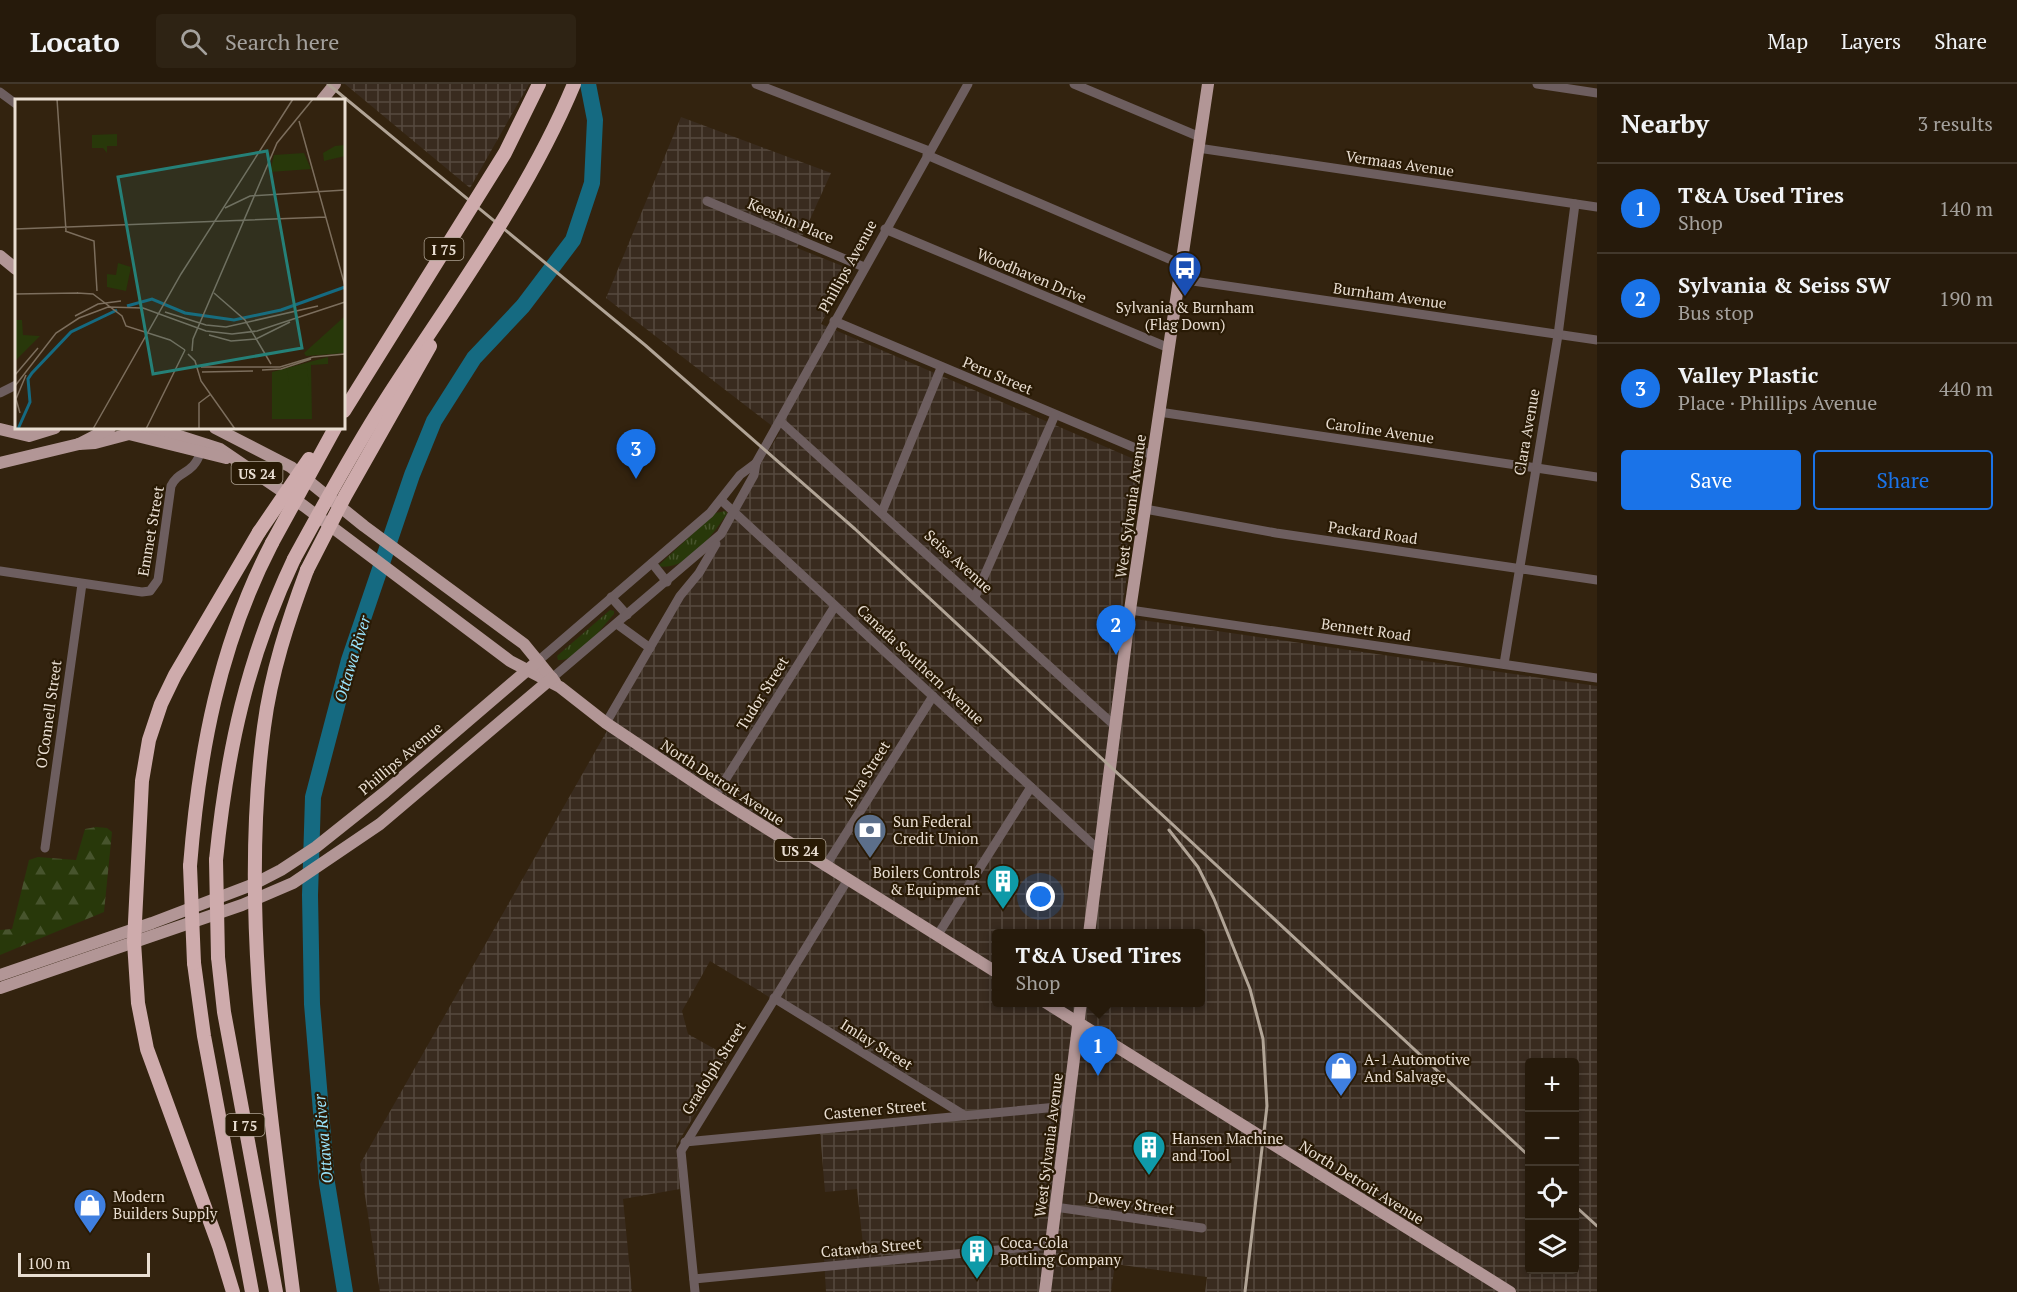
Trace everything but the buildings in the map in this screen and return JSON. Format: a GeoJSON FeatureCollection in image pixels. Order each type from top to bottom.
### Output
{"type":"FeatureCollection","features":[{"type":"Feature","properties":{"kind":"highway","name":"I 75"},"geometry":{"type":"LineString","coordinates":[[345,408],[505,153],[539,84]]}},
{"type":"Feature","properties":{"kind":"highway","name":"I 75"},"geometry":{"type":"LineString","coordinates":[[276,1292],[224,1012],[218,957],[216,860],[224,782],[241,705],[253,660],[274,601],[294,559],[383,404],[532,169],[574,84]]}},
{"type":"Feature","properties":{"kind":"highway"},"geometry":{"type":"LineString","coordinates":[[293,1292],[248,903],[254,884],[256,808],[264,726],[287,626],[308,570],[345,496],[397,408],[473,265]]}},
{"type":"Feature","properties":{"kind":"highway","name":"I 75"},"geometry":{"type":"LineString","coordinates":[[252,1292],[204,1036],[194,963],[190,866],[200,768],[211,706],[241,608],[331,429]]}},
{"type":"Feature","properties":{"kind":"highway"},"geometry":{"type":"LineString","coordinates":[[233,1292],[219,1246],[147,1049],[138,1003],[135,935],[142,781],[149,740],[160,704],[175,675],[259,532],[331,429]]}},
{"type":"Feature","properties":{"kind":"main road"},"geometry":{"type":"LineString","coordinates":[[323,99],[335,84]]}},
{"type":"Feature","properties":{"kind":"main road","name":"West Sylvania Avenue"},"geometry":{"type":"LineString","coordinates":[[1090,929],[1144,510],[1208,84]]}},
{"type":"Feature","properties":{"kind":"main road"},"geometry":{"type":"LineString","coordinates":[[0,256],[15,268]]}},
{"type":"Feature","properties":{"kind":"main road"},"geometry":{"type":"LineString","coordinates":[[0,429],[29,436],[52,429]]}},
{"type":"Feature","properties":{"kind":"main road"},"geometry":{"type":"LineString","coordinates":[[79,444],[108,429]]}},
{"type":"Feature","properties":{"kind":"main road","name":"North Detroit Avenue"},"geometry":{"type":"LineString","coordinates":[[149,429],[206,443],[236,461],[297,501],[510,661],[553,682],[606,723],[715,796],[847,881],[992,970]]}},
{"type":"Feature","properties":{"kind":"main road","name":"North Detroit Avenue"},"geometry":{"type":"LineString","coordinates":[[218,429],[291,467],[364,526],[524,644],[553,682]]}},
{"type":"Feature","properties":{"kind":"main road"},"geometry":{"type":"LineString","coordinates":[[0,464],[15,458],[79,444],[95,443],[129,434],[236,461]]}},
{"type":"Feature","properties":{"kind":"main road","name":"Phillips Avenue"},"geometry":{"type":"LineString","coordinates":[[135,935],[254,884],[281,870],[338,830],[538,660]]}},
{"type":"Feature","properties":{"kind":"main road","name":"Phillips Avenue"},"geometry":{"type":"LineString","coordinates":[[0,975],[248,903],[280,890],[338,854],[380,824],[553,682]]}},
{"type":"Feature","properties":{"kind":"main road"},"geometry":{"type":"LineString","coordinates":[[0,988],[135,935]]}},
{"type":"Feature","properties":{"kind":"main road","name":"North Detroit Avenue"},"geometry":{"type":"LineString","coordinates":[[1053,1007],[1510,1292]]}},
{"type":"Feature","properties":{"kind":"main road","name":"West Sylvania Avenue"},"geometry":{"type":"LineString","coordinates":[[1045,1292],[1080,1007]]}},
{"type":"Feature","properties":{"kind":"street"},"geometry":{"type":"LineString","coordinates":[[756,84],[928,153],[1181,264]]}},
{"type":"Feature","properties":{"kind":"street","name":"Phillips Avenue"},"geometry":{"type":"LineString","coordinates":[[606,723],[680,596],[699,573],[734,512],[754,475],[756,463],[968,84]]}},
{"type":"Feature","properties":{"kind":"street","name":"Vermaas Avenue"},"geometry":{"type":"LineString","coordinates":[[1074,84],[1199,143],[1597,207]]}},
{"type":"Feature","properties":{"kind":"street"},"geometry":{"type":"LineString","coordinates":[[1537,84],[1597,93]]}},
{"type":"Feature","properties":{"kind":"street"},"geometry":{"type":"LineString","coordinates":[[0,92],[15,103]]}},
{"type":"Feature","properties":{"kind":"street","name":"Keeshin Place"},"geometry":{"type":"LineString","coordinates":[[707,201],[864,267]]}},
{"type":"Feature","properties":{"kind":"street","name":"Clara Avenue"},"geometry":{"type":"LineString","coordinates":[[1504,664],[1532,481],[1537,468],[1558,334],[1575,204]]}},
{"type":"Feature","properties":{"kind":"street","name":"Woodhaven Drive"},"geometry":{"type":"LineString","coordinates":[[885,229],[1169,348]]}},
{"type":"Feature","properties":{"kind":"street","name":"Burnham Avenue"},"geometry":{"type":"LineString","coordinates":[[1179,279],[1597,340]]}},
{"type":"Feature","properties":{"kind":"street","name":"Peru Street"},"geometry":{"type":"LineString","coordinates":[[834,321],[1152,455]]}},
{"type":"Feature","properties":{"kind":"street"},"geometry":{"type":"LineString","coordinates":[[882,512],[941,368]]}},
{"type":"Feature","properties":{"kind":"street"},"geometry":{"type":"LineString","coordinates":[[0,393],[15,386]]}},
{"type":"Feature","properties":{"kind":"street","name":"Caroline Avenue"},"geometry":{"type":"LineString","coordinates":[[1159,412],[1597,477]]}},
{"type":"Feature","properties":{"kind":"street"},"geometry":{"type":"LineString","coordinates":[[975,597],[1055,415]]}},
{"type":"Feature","properties":{"kind":"street","name":"Seiss Avenue"},"geometry":{"type":"LineString","coordinates":[[780,421],[1115,726]]}},
{"type":"Feature","properties":{"kind":"street","name":"Emmet Street"},"geometry":{"type":"LineString","coordinates":[[82,584],[142,592],[150,591],[158,580],[171,486],[174,481],[195,466],[201,452]]}},
{"type":"Feature","properties":{"kind":"street","name":"Phillips Avenue"},"geometry":{"type":"LineString","coordinates":[[538,660],[652,563],[721,500],[740,475],[756,463]]}},
{"type":"Feature","properties":{"kind":"street","name":"Canada Southern Avenue"},"geometry":{"type":"LineString","coordinates":[[721,500],[1100,851]]}},
{"type":"Feature","properties":{"kind":"street","name":"Packard Road"},"geometry":{"type":"LineString","coordinates":[[1144,510],[1597,580]]}},
{"type":"Feature","properties":{"kind":"street","name":"Phillips Avenue"},"geometry":{"type":"LineString","coordinates":[[553,682],[721,534]]}},
{"type":"Feature","properties":{"kind":"street"},"geometry":{"type":"LineString","coordinates":[[652,563],[667,582]]}},
{"type":"Feature","properties":{"kind":"street"},"geometry":{"type":"LineString","coordinates":[[0,571],[82,584]]}},
{"type":"Feature","properties":{"kind":"street","name":"O'Connell Street"},"geometry":{"type":"LineString","coordinates":[[45,849],[82,584]]}},
{"type":"Feature","properties":{"kind":"street"},"geometry":{"type":"LineString","coordinates":[[611,597],[627,615]]}},
{"type":"Feature","properties":{"kind":"street","name":"Tudor Street"},"geometry":{"type":"LineString","coordinates":[[715,796],[836,606]]}},
{"type":"Feature","properties":{"kind":"street","name":"Bennett Road"},"geometry":{"type":"LineString","coordinates":[[1130,610],[1597,678]]}},
{"type":"Feature","properties":{"kind":"street"},"geometry":{"type":"LineString","coordinates":[[617,624],[650,648]]}},
{"type":"Feature","properties":{"kind":"street","name":"Alva Street"},"geometry":{"type":"LineString","coordinates":[[825,867],[933,696]]}},
{"type":"Feature","properties":{"kind":"street"},"geometry":{"type":"LineString","coordinates":[[937,936],[1031,787]]}},
{"type":"Feature","properties":{"kind":"street","name":"Gradolph Street"},"geometry":{"type":"LineString","coordinates":[[695,1292],[681,1152],[685,1142],[847,881]]}},
{"type":"Feature","properties":{"kind":"street","name":"Imlay Street"},"geometry":{"type":"LineString","coordinates":[[774,998],[964,1115]]}},
{"type":"Feature","properties":{"kind":"street","name":"Castener Street"},"geometry":{"type":"LineString","coordinates":[[685,1142],[1068,1106]]}},
{"type":"Feature","properties":{"kind":"street","name":"Dewey Street"},"geometry":{"type":"LineString","coordinates":[[1055,1207],[1202,1228]]}},
{"type":"Feature","properties":{"kind":"street","name":"Catawba Street"},"geometry":{"type":"LineString","coordinates":[[694,1279],[1050,1245]]}},
{"type":"Feature","properties":{"kind":"shaded area"},"geometry":{"type":"Polygon","coordinates":[[[345,84],[529,84],[470,188],[345,84]]]}},
{"type":"Feature","properties":{"kind":"shaded area"},"geometry":{"type":"Polygon","coordinates":[[[681,117],[831,173],[797,248],[850,269],[821,324],[1143,463],[1121,617],[1597,686],[1597,1292],[1205,1292],[1207,1277],[1115,1264],[1111,1292],[826,1292],[824,1258],[864,1254],[857,1189],[825,1192],[820,1132],[963,1115],[710,961],[682,1011],[688,1034],[729,1057],[676,1146],[680,1189],[623,1199],[632,1292],[380,1292],[360,1164],[734,508],[780,432],[606,298],[681,117]]]}},
{"type":"Feature","properties":{"kind":"green space"},"geometry":{"type":"Polygon","coordinates":[[[726,511],[727,514],[714,532],[689,558],[669,566],[658,566],[715,513],[726,511]]]}},
{"type":"Feature","properties":{"kind":"green space"},"geometry":{"type":"Polygon","coordinates":[[[610,610],[614,611],[614,614],[589,643],[573,656],[558,660],[557,656],[610,610]]]}},
{"type":"Feature","properties":{"kind":"green space"},"geometry":{"type":"Polygon","coordinates":[[[107,828],[112,832],[104,912],[0,955],[0,930],[12,929],[29,860],[38,857],[76,860],[85,829],[107,828]]]}},
{"type":"Feature","properties":{"kind":"waterway","name":"Ottawa River"},"geometry":{"type":"LineString","coordinates":[[345,1292],[327,1183],[312,1004],[310,895],[313,797],[349,660],[412,475],[434,421],[474,358],[523,306],[573,240],[592,183],[595,120],[588,84]]}},
{"type":"Feature","properties":{"kind":"railway"},"geometry":{"type":"LineString","coordinates":[[328,84],[645,345],[855,529],[1525,1152]]}},
{"type":"Feature","properties":{"kind":"railway"},"geometry":{"type":"LineString","coordinates":[[1169,830],[1198,867],[1214,899],[1250,989],[1263,1039],[1267,1106],[1245,1292]]}},
{"type":"Feature","properties":{"kind":"railway"},"geometry":{"type":"LineString","coordinates":[[1579,1210],[1597,1226]]}},
{"type":"Feature","properties":{"kind":"place","name":"Sylvania & Burnham (Flag Down)"},"geometry":{"type":"Point","coordinates":[1185,297]}},
{"type":"Feature","properties":{"kind":"place","name":"Valley Plastic"},"geometry":{"type":"Point","coordinates":[636,479]}},
{"type":"Feature","properties":{"kind":"place","name":"Sylvania & Seiss SW"},"geometry":{"type":"Point","coordinates":[1116,655]}},
{"type":"Feature","properties":{"kind":"place","name":"Sun Federal Credit Union"},"geometry":{"type":"Point","coordinates":[870,859]}},
{"type":"Feature","properties":{"kind":"place","name":"Boilers Controls & Equipment"},"geometry":{"type":"Point","coordinates":[1003,910]}},
{"type":"Feature","properties":{"kind":"place","name":"T&A Used Tires"},"geometry":{"type":"Point","coordinates":[1098,1076]}},
{"type":"Feature","properties":{"kind":"place","name":"A-1 Automotive And Salvage"},"geometry":{"type":"Point","coordinates":[1341,1097]}},
{"type":"Feature","properties":{"kind":"place","name":"Hansen Machine and Tool"},"geometry":{"type":"Point","coordinates":[1149,1176]}},
{"type":"Feature","properties":{"kind":"place","name":"Modern Builders Supply"},"geometry":{"type":"Point","coordinates":[90,1234]}},
{"type":"Feature","properties":{"kind":"place","name":"Coca-Cola Bottling Company"},"geometry":{"type":"Point","coordinates":[977,1280]}}]}
